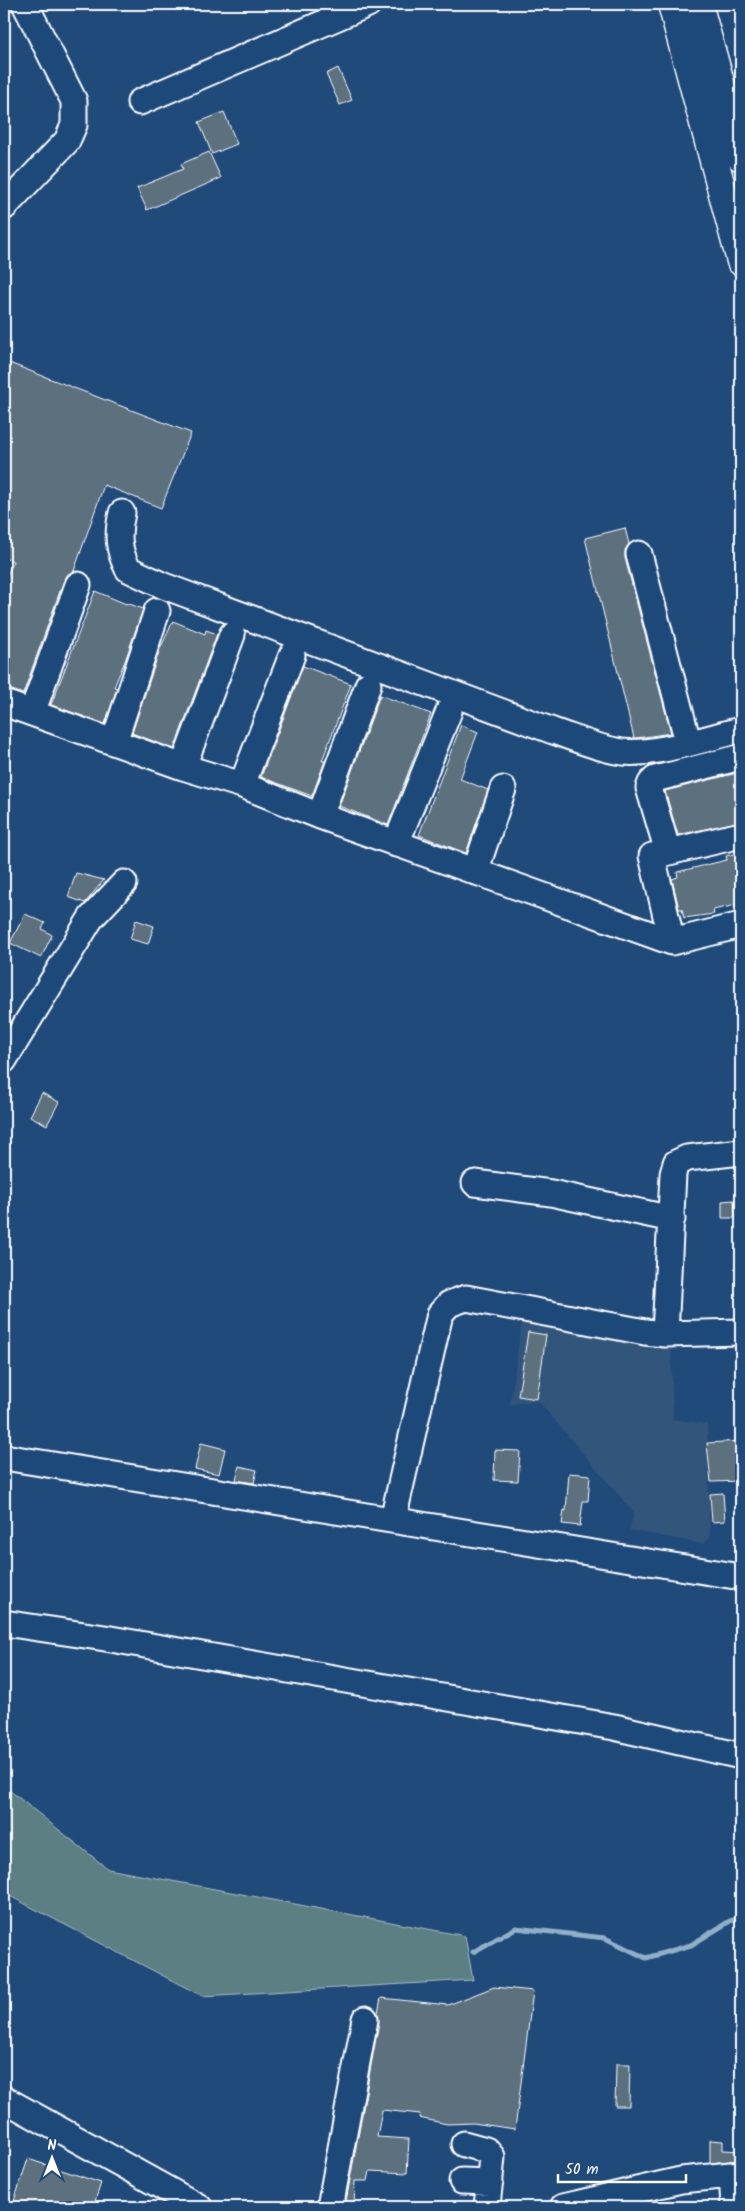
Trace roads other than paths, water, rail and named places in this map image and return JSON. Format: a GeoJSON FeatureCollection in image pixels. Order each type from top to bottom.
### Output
{"type":"FeatureCollection","features":[{"type":"Feature","properties":{"kind":"main road"},"geometry":{"type":"LineString","coordinates":[[672,4],[741,261]]}},
{"type":"Feature","properties":{"kind":"main road"},"geometry":{"type":"LineString","coordinates":[[698,4],[736,120],[741,157]]}},
{"type":"Feature","properties":{"kind":"street"},"geometry":{"type":"LineString","coordinates":[[4,207],[67,141],[74,124],[74,101],[25,4]]}},
{"type":"Feature","properties":{"kind":"street"},"geometry":{"type":"LineString","coordinates":[[140,102],[368,4]]}},
{"type":"Feature","properties":{"kind":"street"},"geometry":{"type":"LineString","coordinates":[[122,513],[118,537],[128,569],[164,586],[553,732],[615,751],[645,752],[741,730]]}},
{"type":"Feature","properties":{"kind":"street"},"geometry":{"type":"LineString","coordinates":[[639,554],[688,742]]}},
{"type":"Feature","properties":{"kind":"street"},"geometry":{"type":"LineString","coordinates":[[32,713],[78,585]]}},
{"type":"Feature","properties":{"kind":"street"},"geometry":{"type":"LineString","coordinates":[[114,742],[157,611]]}},
{"type":"Feature","properties":{"kind":"street"},"geometry":{"type":"LineString","coordinates":[[183,767],[232,635]]}},
{"type":"Feature","properties":{"kind":"street"},"geometry":{"type":"LineString","coordinates":[[242,785],[292,655]]}},
{"type":"Feature","properties":{"kind":"street"},"geometry":{"type":"LineString","coordinates":[[320,816],[368,684]]}},
{"type":"Feature","properties":{"kind":"street"},"geometry":{"type":"LineString","coordinates":[[4,703],[183,767],[242,785],[396,844],[672,942],[741,925]]}},
{"type":"Feature","properties":{"kind":"street"},"geometry":{"type":"LineString","coordinates":[[396,844],[448,711]]}},
{"type":"Feature","properties":{"kind":"street"},"geometry":{"type":"LineString","coordinates":[[668,852],[649,788],[651,783],[655,779],[741,757]]}},
{"type":"Feature","properties":{"kind":"street"},"geometry":{"type":"LineString","coordinates":[[475,872],[503,789]]}},
{"type":"Feature","properties":{"kind":"street"},"geometry":{"type":"LineString","coordinates":[[672,942],[652,856],[741,835]]}},
{"type":"Feature","properties":{"kind":"street"},"geometry":{"type":"LineString","coordinates":[[4,1060],[91,918],[124,884]]}},
{"type":"Feature","properties":{"kind":"street"},"geometry":{"type":"LineString","coordinates":[[666,1334],[673,1174],[676,1163],[687,1158],[741,1152]]}},
{"type":"Feature","properties":{"kind":"street"},"geometry":{"type":"LineString","coordinates":[[475,1183],[551,1193],[672,1219]]}},
{"type":"Feature","properties":{"kind":"street"},"geometry":{"type":"LineString","coordinates":[[392,1519],[440,1314],[448,1304],[466,1298],[645,1332],[666,1334],[741,1332]]}},
{"type":"Feature","properties":{"kind":"street"},"geometry":{"type":"LineString","coordinates":[[4,1457],[741,1577]]}},
{"type":"Feature","properties":{"kind":"street"},"geometry":{"type":"LineString","coordinates":[[4,1623],[106,1638],[614,1727],[741,1756]]}},
{"type":"Feature","properties":{"kind":"street"},"geometry":{"type":"LineString","coordinates":[[330,2207],[365,2019]]}},
{"type":"Feature","properties":{"kind":"street"},"geometry":{"type":"LineString","coordinates":[[4,2099],[199,2207]]}},
{"type":"Feature","properties":{"kind":"street"},"geometry":{"type":"LineString","coordinates":[[464,2144],[486,2150],[492,2157],[487,2207]]}},
{"type":"Feature","properties":{"kind":"street"},"geometry":{"type":"LineString","coordinates":[[563,2207],[681,2180],[737,2175],[734,2207]]}},
{"type":"Feature","properties":{"kind":"street"},"geometry":{"type":"LineString","coordinates":[[462,2181],[490,2182]]}},
{"type":"Feature","properties":{"kind":"waterway"},"geometry":{"type":"LineString","coordinates":[[473,1952],[516,1928],[605,1938],[646,1958],[691,1945],[730,1921],[741,1918]]}}]}
